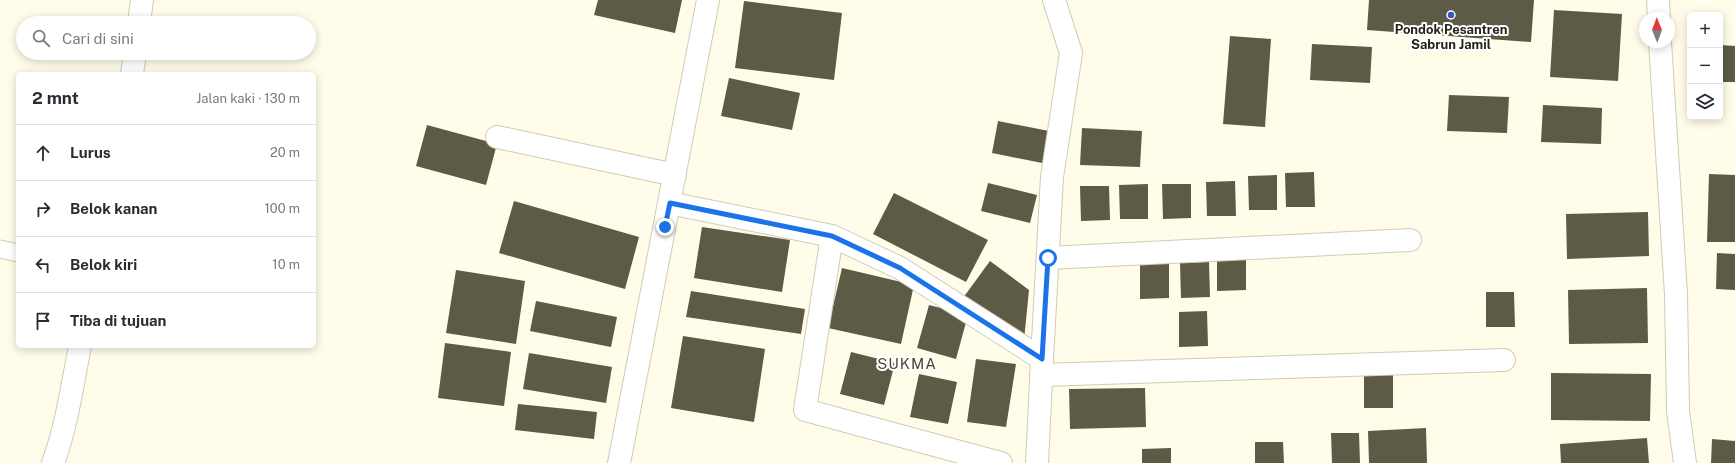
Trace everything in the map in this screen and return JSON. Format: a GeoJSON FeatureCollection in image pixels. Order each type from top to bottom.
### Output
{"type":"FeatureCollection","features":[{"type":"Feature","properties":{"kind":"street"},"geometry":{"type":"LineString","coordinates":[[140,16],[142,0]]}},
{"type":"Feature","properties":{"kind":"street"},"geometry":{"type":"LineString","coordinates":[[619,463],[708,0]]}},
{"type":"Feature","properties":{"kind":"street"},"geometry":{"type":"LineString","coordinates":[[1038,463],[1041,367],[1052,177],[1071,53],[1054,0]]}},
{"type":"Feature","properties":{"kind":"street"},"geometry":{"type":"LineString","coordinates":[[1658,0],[1659,12]]}},
{"type":"Feature","properties":{"kind":"street"},"geometry":{"type":"LineString","coordinates":[[1660,48],[1676,294],[1678,411],[1686,463]]}},
{"type":"Feature","properties":{"kind":"street"},"geometry":{"type":"LineString","coordinates":[[132,72],[134,60]]}},
{"type":"Feature","properties":{"kind":"street"},"geometry":{"type":"LineString","coordinates":[[497,137],[675,175]]}},
{"type":"Feature","properties":{"kind":"street"},"geometry":{"type":"LineString","coordinates":[[670,203],[832,236],[900,268],[1041,367],[1504,360]]}},
{"type":"Feature","properties":{"kind":"street"},"geometry":{"type":"LineString","coordinates":[[832,236],[805,410],[1001,463]]}},
{"type":"Feature","properties":{"kind":"street"},"geometry":{"type":"LineString","coordinates":[[1048,258],[1410,240]]}},
{"type":"Feature","properties":{"kind":"street"},"geometry":{"type":"LineString","coordinates":[[52,463],[64,430],[80,348]]}},
{"type":"Feature","properties":{"kind":"lane"},"geometry":{"type":"LineString","coordinates":[[0,249],[16,253]]}},
{"type":"Feature","properties":{"kind":"building"},"geometry":{"type":"Polygon","coordinates":[[[598,0],[682,0],[675,33],[594,15],[598,0]]]}},
{"type":"Feature","properties":{"kind":"building","name":"Pondok Pesantren Sabrun Jamil"},"geometry":{"type":"Polygon","coordinates":[[[1369,0],[1534,0],[1531,42],[1367,30],[1369,0]]]}},
{"type":"Feature","properties":{"kind":"building"},"geometry":{"type":"Polygon","coordinates":[[[744,1],[842,13],[834,80],[735,68],[744,1]]]}},
{"type":"Feature","properties":{"kind":"building"},"geometry":{"type":"Polygon","coordinates":[[[1554,10],[1622,14],[1618,81],[1550,77],[1554,10]]]}},
{"type":"Feature","properties":{"kind":"building"},"geometry":{"type":"Polygon","coordinates":[[[1230,36],[1271,39],[1265,127],[1223,124],[1230,36]]]}},
{"type":"Feature","properties":{"kind":"building"},"geometry":{"type":"Polygon","coordinates":[[[1312,44],[1372,47],[1370,83],[1310,80],[1312,44]]]}},
{"type":"Feature","properties":{"kind":"building"},"geometry":{"type":"Polygon","coordinates":[[[1723,45],[1735,46],[1735,82],[1723,82],[1723,45]]]}},
{"type":"Feature","properties":{"kind":"building"},"geometry":{"type":"Polygon","coordinates":[[[729,78],[800,93],[792,130],[721,116],[729,78]]]}},
{"type":"Feature","properties":{"kind":"building"},"geometry":{"type":"Polygon","coordinates":[[[1449,95],[1509,97],[1507,133],[1447,131],[1449,95]]]}},
{"type":"Feature","properties":{"kind":"building"},"geometry":{"type":"Polygon","coordinates":[[[1543,105],[1602,108],[1601,144],[1541,142],[1543,105]]]}},
{"type":"Feature","properties":{"kind":"building"},"geometry":{"type":"Polygon","coordinates":[[[998,121],[1054,132],[1047,164],[992,153],[998,121]]]}},
{"type":"Feature","properties":{"kind":"building"},"geometry":{"type":"Polygon","coordinates":[[[427,125],[497,144],[486,185],[416,166],[427,125]]]}},
{"type":"Feature","properties":{"kind":"building"},"geometry":{"type":"Polygon","coordinates":[[[1082,128],[1142,131],[1140,167],[1080,165],[1082,128]]]}},
{"type":"Feature","properties":{"kind":"building"},"geometry":{"type":"Polygon","coordinates":[[[1314,172],[1315,207],[1286,207],[1285,173],[1314,172]]]}},
{"type":"Feature","properties":{"kind":"building"},"geometry":{"type":"Polygon","coordinates":[[[1709,174],[1735,175],[1735,242],[1707,242],[1709,174]]]}},
{"type":"Feature","properties":{"kind":"building"},"geometry":{"type":"Polygon","coordinates":[[[1277,175],[1277,210],[1249,210],[1248,176],[1277,175]]]}},
{"type":"Feature","properties":{"kind":"building"},"geometry":{"type":"Polygon","coordinates":[[[1235,181],[1236,216],[1207,216],[1206,182],[1235,181]]]}},
{"type":"Feature","properties":{"kind":"building"},"geometry":{"type":"Polygon","coordinates":[[[988,183],[1037,195],[1030,223],[981,211],[988,183]]]}},
{"type":"Feature","properties":{"kind":"building"},"geometry":{"type":"Polygon","coordinates":[[[1148,184],[1148,219],[1120,219],[1119,185],[1148,184]]]}},
{"type":"Feature","properties":{"kind":"building"},"geometry":{"type":"Polygon","coordinates":[[[1162,184],[1191,184],[1191,218],[1163,219],[1162,184]]]}},
{"type":"Feature","properties":{"kind":"building"},"geometry":{"type":"Polygon","coordinates":[[[1080,186],[1109,186],[1110,220],[1081,221],[1080,186]]]}},
{"type":"Feature","properties":{"kind":"building"},"geometry":{"type":"Polygon","coordinates":[[[894,193],[988,240],[966,282],[873,234],[894,193]]]}},
{"type":"Feature","properties":{"kind":"building"},"geometry":{"type":"Polygon","coordinates":[[[514,201],[639,237],[625,289],[499,253],[514,201]]]}},
{"type":"Feature","properties":{"kind":"building"},"geometry":{"type":"Polygon","coordinates":[[[1648,212],[1649,256],[1567,259],[1566,214],[1648,212]]]}},
{"type":"Feature","properties":{"kind":"building"},"geometry":{"type":"Polygon","coordinates":[[[702,227],[790,240],[782,292],[694,278],[702,227]]]}},
{"type":"Feature","properties":{"kind":"building"},"geometry":{"type":"Polygon","coordinates":[[[1717,253],[1735,254],[1735,290],[1716,289],[1717,253]]]}},
{"type":"Feature","properties":{"kind":"building"},"geometry":{"type":"Polygon","coordinates":[[[1217,256],[1246,256],[1246,290],[1217,291],[1217,256]]]}},
{"type":"Feature","properties":{"kind":"building"},"geometry":{"type":"Polygon","coordinates":[[[990,261],[1029,290],[1024,340],[963,298],[990,261]]]}},
{"type":"Feature","properties":{"kind":"building"},"geometry":{"type":"Polygon","coordinates":[[[1209,262],[1210,297],[1181,298],[1180,263],[1209,262]]]}},
{"type":"Feature","properties":{"kind":"building"},"geometry":{"type":"Polygon","coordinates":[[[1140,263],[1169,263],[1169,298],[1140,299],[1140,263]]]}},
{"type":"Feature","properties":{"kind":"building"},"geometry":{"type":"Polygon","coordinates":[[[842,268],[914,285],[901,344],[828,328],[842,268]]]}},
{"type":"Feature","properties":{"kind":"building"},"geometry":{"type":"Polygon","coordinates":[[[456,270],[525,281],[516,344],[446,333],[456,270]]]}},
{"type":"Feature","properties":{"kind":"building"},"geometry":{"type":"Polygon","coordinates":[[[1647,288],[1648,343],[1569,344],[1568,290],[1647,288]]]}},
{"type":"Feature","properties":{"kind":"building"},"geometry":{"type":"Polygon","coordinates":[[[691,291],[805,309],[801,334],[686,317],[691,291]]]}},
{"type":"Feature","properties":{"kind":"building"},"geometry":{"type":"Polygon","coordinates":[[[1486,292],[1514,292],[1515,327],[1486,327],[1486,292]]]}},
{"type":"Feature","properties":{"kind":"building"},"geometry":{"type":"Polygon","coordinates":[[[536,301],[617,317],[611,347],[530,331],[536,301]]]}},
{"type":"Feature","properties":{"kind":"building"},"geometry":{"type":"Polygon","coordinates":[[[929,305],[968,315],[956,359],[917,348],[929,305]]]}},
{"type":"Feature","properties":{"kind":"building"},"geometry":{"type":"Polygon","coordinates":[[[1207,311],[1208,346],[1179,347],[1179,312],[1207,311]]]}},
{"type":"Feature","properties":{"kind":"building"},"geometry":{"type":"Polygon","coordinates":[[[683,336],[765,349],[754,422],[671,408],[683,336]]]}},
{"type":"Feature","properties":{"kind":"building"},"geometry":{"type":"Polygon","coordinates":[[[445,343],[511,352],[504,406],[438,398],[445,343]]]}},
{"type":"Feature","properties":{"kind":"building"},"geometry":{"type":"Polygon","coordinates":[[[851,352],[895,363],[884,405],[840,394],[851,352]]]}},
{"type":"Feature","properties":{"kind":"building"},"geometry":{"type":"Polygon","coordinates":[[[529,353],[612,367],[606,403],[523,389],[529,353]]]}},
{"type":"Feature","properties":{"kind":"building"},"geometry":{"type":"Polygon","coordinates":[[[976,359],[1016,364],[1006,427],[967,422],[976,359]]]}},
{"type":"Feature","properties":{"kind":"building"},"geometry":{"type":"Polygon","coordinates":[[[1393,373],[1393,408],[1364,408],[1364,374],[1393,373]]]}},
{"type":"Feature","properties":{"kind":"building"},"geometry":{"type":"Polygon","coordinates":[[[1551,373],[1651,374],[1650,421],[1551,420],[1551,373]]]}},
{"type":"Feature","properties":{"kind":"building"},"geometry":{"type":"Polygon","coordinates":[[[919,374],[957,382],[948,424],[910,417],[919,374]]]}},
{"type":"Feature","properties":{"kind":"building"},"geometry":{"type":"Polygon","coordinates":[[[1145,388],[1146,427],[1070,429],[1069,389],[1145,388]]]}},
{"type":"Feature","properties":{"kind":"building"},"geometry":{"type":"Polygon","coordinates":[[[518,404],[597,412],[594,439],[515,430],[518,404]]]}},
{"type":"Feature","properties":{"kind":"building"},"geometry":{"type":"Polygon","coordinates":[[[1426,428],[1427,463],[1369,463],[1368,431],[1426,428]]]}},
{"type":"Feature","properties":{"kind":"building"},"geometry":{"type":"Polygon","coordinates":[[[1331,433],[1359,433],[1360,463],[1332,463],[1331,433]]]}},
{"type":"Feature","properties":{"kind":"building"},"geometry":{"type":"Polygon","coordinates":[[[1647,438],[1649,463],[1561,463],[1560,444],[1647,438]]]}},
{"type":"Feature","properties":{"kind":"building"},"geometry":{"type":"Polygon","coordinates":[[[1712,439],[1735,441],[1735,463],[1711,463],[1712,439]]]}},
{"type":"Feature","properties":{"kind":"building"},"geometry":{"type":"Polygon","coordinates":[[[1255,442],[1283,442],[1284,463],[1255,463],[1255,442]]]}},
{"type":"Feature","properties":{"kind":"building"},"geometry":{"type":"Polygon","coordinates":[[[1171,448],[1171,463],[1142,463],[1142,449],[1171,448]]]}},
{"type":"Feature","properties":{"kind":"place","name":"Pondok Pesantren Sabrun Jamil"},"geometry":{"type":"Point","coordinates":[1451,15]}},
{"type":"Feature","properties":{"kind":"district","name":"SUKMA"},"geometry":{"type":"Point","coordinates":[907,364]}},
{"type":"Feature","properties":{"kind":"route"},"geometry":{"type":"LineString","coordinates":[[665,227],[670,203],[832,236],[900,268],[1042,359],[1048,258]]}}]}
